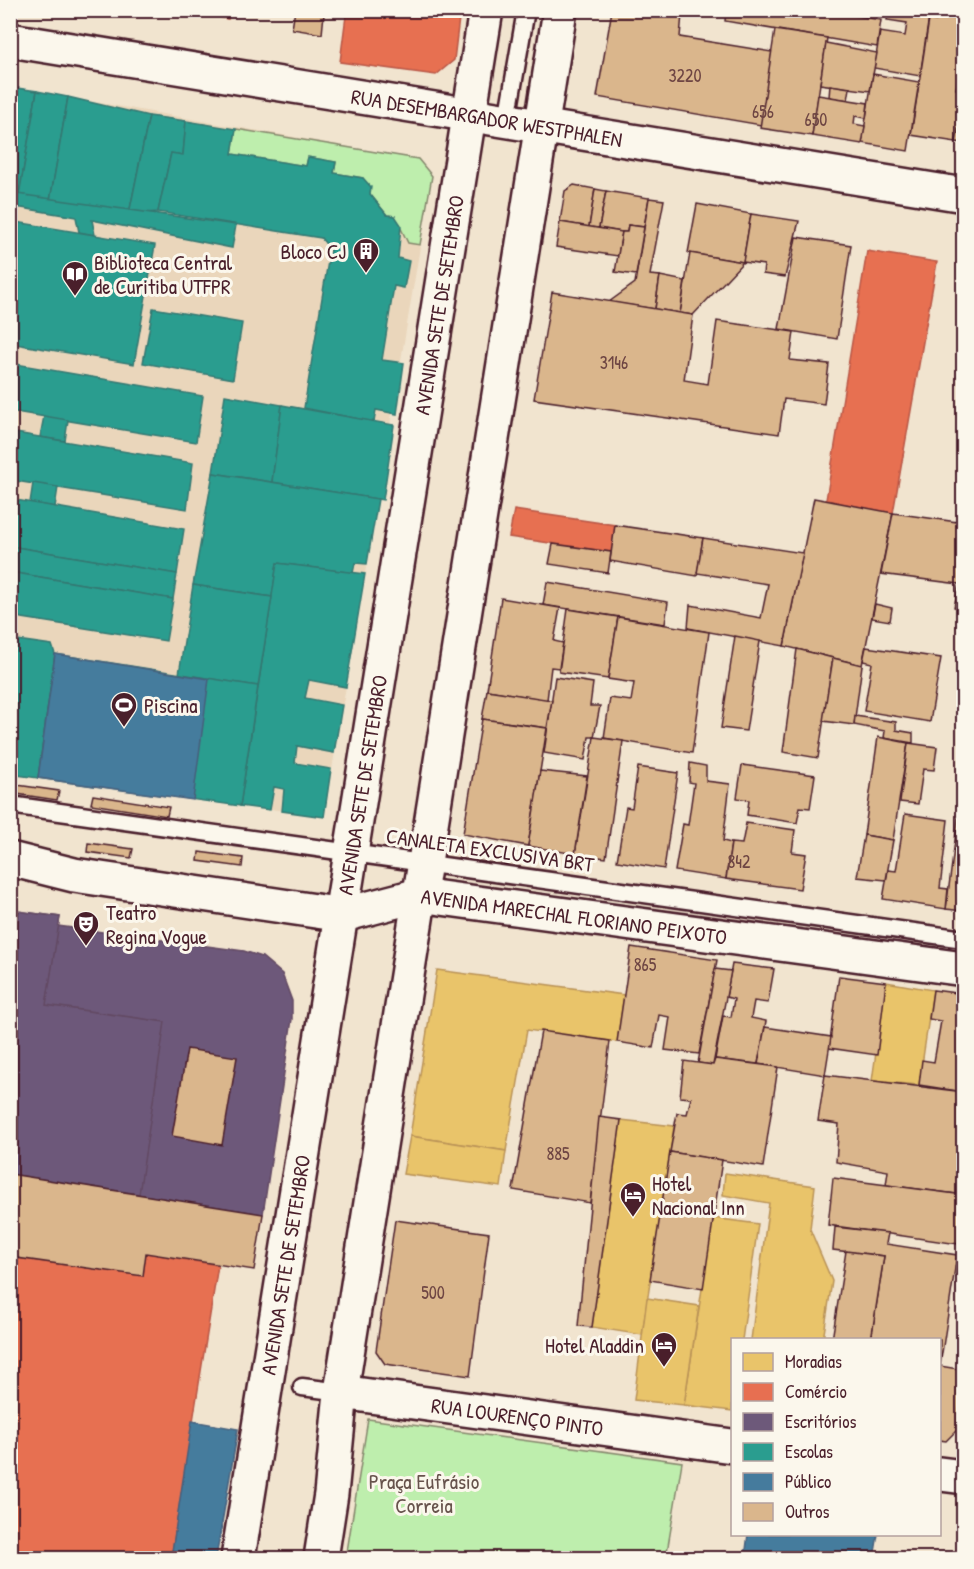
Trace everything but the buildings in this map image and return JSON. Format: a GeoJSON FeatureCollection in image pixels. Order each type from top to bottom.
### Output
{"type":"FeatureCollection","features":[{"type":"Feature","properties":{"kind":"main road","name":"AVENIDA SETE DE SETEMBRO"},"geometry":{"type":"LineString","coordinates":[[238,1558],[343,915],[486,10]]}},
{"type":"Feature","properties":{"kind":"main road"},"geometry":{"type":"LineString","coordinates":[[321,1558],[332,1494],[341,1392],[560,10]]}},
{"type":"Feature","properties":{"kind":"main road","name":"RUA DESEMBARGADOR WESTPHALEN"},"geometry":{"type":"LineString","coordinates":[[10,40],[963,195]]}},
{"type":"Feature","properties":{"kind":"main road","name":"AVENIDA MARECHAL FLORIANO PEIXOTO"},"geometry":{"type":"LineString","coordinates":[[10,859],[74,875],[343,915],[422,880],[963,969]]}},
{"type":"Feature","properties":{"kind":"main road","name":"RUA LOURENÇO PINTO"},"geometry":{"type":"LineString","coordinates":[[341,1392],[731,1446]]}},
{"type":"Feature","properties":{"kind":"main road"},"geometry":{"type":"LineString","coordinates":[[941,1474],[963,1477]]}},
{"type":"Feature","properties":{"kind":"lane"},"geometry":{"type":"LineString","coordinates":[[507,120],[526,10]]}},
{"type":"Feature","properties":{"kind":"lane","name":"CANALETA EXCLUSIVA BRT"},"geometry":{"type":"LineString","coordinates":[[10,805],[352,854],[422,880],[963,939]]}},
{"type":"Feature","properties":{"kind":"lane","name":"RUA LOURENÇO PINTO"},"geometry":{"type":"LineString","coordinates":[[302,1387],[341,1392]]}},
{"type":"Feature","properties":{"kind":"shaded area"},"geometry":{"type":"Polygon","coordinates":[[[10,87],[418,159],[432,176],[324,817],[11,770],[10,87]]]}},
{"type":"Feature","properties":{"kind":"green space"},"geometry":{"type":"Polygon","coordinates":[[[236,129],[418,159],[432,176],[420,245],[408,243],[395,216],[387,215],[370,194],[363,178],[334,173],[336,162],[308,157],[306,166],[232,154],[236,129]]]}},
{"type":"Feature","properties":{"kind":"green space","name":"Praça Eufrásio Correia"},"geometry":{"type":"Polygon","coordinates":[[[368,1419],[682,1462],[666,1558],[346,1558],[368,1419]]]}},
{"type":"Feature","properties":{"kind":"place","name":"Bloco CJ"},"geometry":{"type":"Point","coordinates":[366,274]}},
{"type":"Feature","properties":{"kind":"place","name":"Biblioteca Central de Curitiba UTFPR"},"geometry":{"type":"Point","coordinates":[75,297]}},
{"type":"Feature","properties":{"kind":"place","name":"Piscina"},"geometry":{"type":"Point","coordinates":[124,728]}},
{"type":"Feature","properties":{"kind":"place","name":"Teatro Regina Vogue"},"geometry":{"type":"Point","coordinates":[86,947]}},
{"type":"Feature","properties":{"kind":"place","name":"Hotel Nacional Inn"},"geometry":{"type":"Point","coordinates":[633,1218]}},
{"type":"Feature","properties":{"kind":"place","name":"Hotel Aladdin"},"geometry":{"type":"Point","coordinates":[664,1368]}}]}
